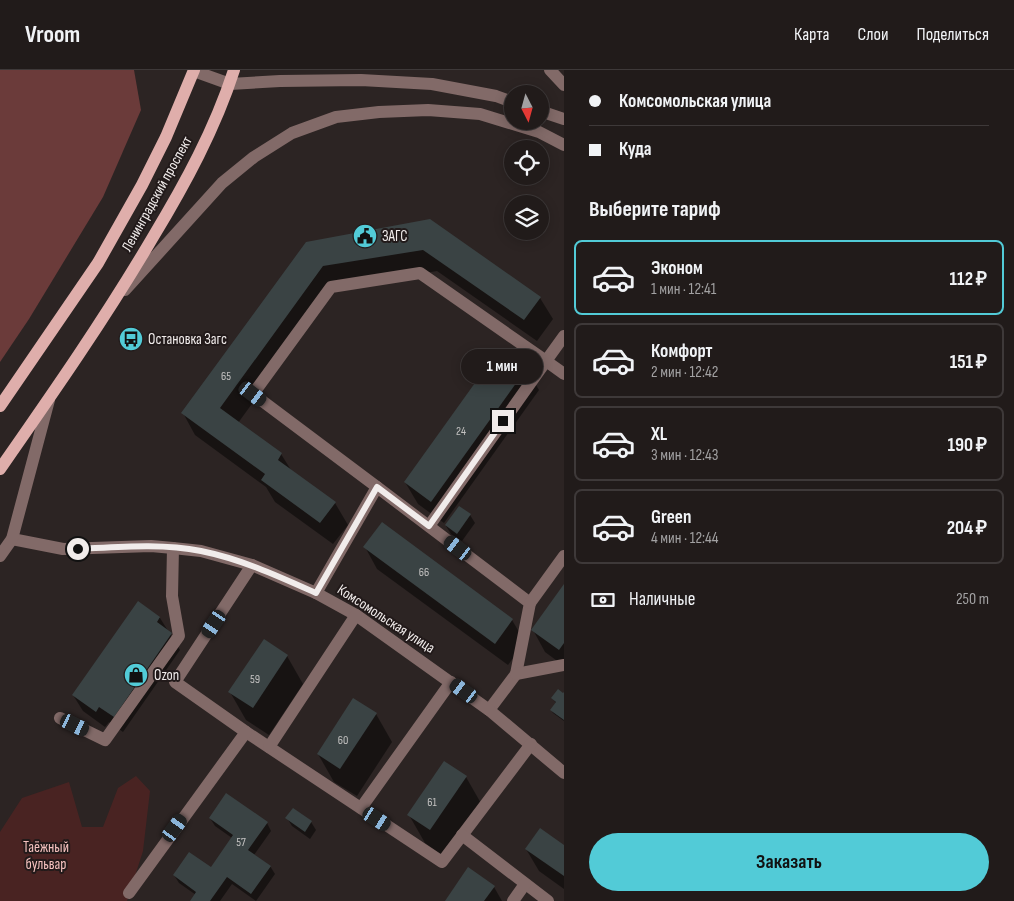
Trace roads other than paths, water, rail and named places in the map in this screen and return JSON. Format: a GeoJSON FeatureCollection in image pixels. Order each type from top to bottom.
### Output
{"type":"FeatureCollection","features":[{"type":"Feature","properties":{"kind":"main road"},"geometry":{"type":"LineString","coordinates":[[230,84],[234,70]]}},
{"type":"Feature","properties":{"kind":"main road","name":"Ленинградский проспект"},"geometry":{"type":"LineString","coordinates":[[0,406],[98,263],[142,185],[166,137],[194,71]]}},
{"type":"Feature","properties":{"kind":"main road","name":"Ленинградский проспект"},"geometry":{"type":"LineString","coordinates":[[0,469],[116,299],[182,188],[205,144],[230,84]]}},
{"type":"Feature","properties":{"kind":"street"},"geometry":{"type":"LineString","coordinates":[[550,70],[564,85]]}},
{"type":"Feature","properties":{"kind":"street","name":"Ленинградский проспект"},"geometry":{"type":"LineString","coordinates":[[194,71],[230,84]]}},
{"type":"Feature","properties":{"kind":"street"},"geometry":{"type":"LineString","coordinates":[[230,84],[361,80],[432,84],[504,99]]}},
{"type":"Feature","properties":{"kind":"street"},"geometry":{"type":"LineString","coordinates":[[116,299],[222,183],[254,157],[292,133],[336,117],[379,112],[428,110],[480,114],[539,132],[564,145]]}},
{"type":"Feature","properties":{"kind":"street"},"geometry":{"type":"LineString","coordinates":[[549,114],[563,119]]}},
{"type":"Feature","properties":{"kind":"street"},"geometry":{"type":"LineString","coordinates":[[530,603],[253,394],[331,288],[420,273],[564,374]]}},
{"type":"Feature","properties":{"kind":"street"},"geometry":{"type":"LineString","coordinates":[[429,526],[564,336]]}},
{"type":"Feature","properties":{"kind":"street"},"geometry":{"type":"LineString","coordinates":[[0,556],[12,539],[50,396]]}},
{"type":"Feature","properties":{"kind":"street"},"geometry":{"type":"LineString","coordinates":[[316,593],[377,487]]}},
{"type":"Feature","properties":{"kind":"street","name":"Комсомольская улица"},"geometry":{"type":"LineString","coordinates":[[12,539],[63,549],[151,546],[201,551],[252,565],[316,593],[356,615],[489,710],[564,773]]}},
{"type":"Feature","properties":{"kind":"street"},"geometry":{"type":"LineString","coordinates":[[60,718],[105,740],[180,636],[172,596],[173,548]]}},
{"type":"Feature","properties":{"kind":"street"},"geometry":{"type":"LineString","coordinates":[[489,710],[516,674],[530,603],[564,556]]}},
{"type":"Feature","properties":{"kind":"street"},"geometry":{"type":"LineString","coordinates":[[252,565],[175,682],[246,732],[442,862],[531,744]]}},
{"type":"Feature","properties":{"kind":"street"},"geometry":{"type":"LineString","coordinates":[[269,746],[356,615]]}},
{"type":"Feature","properties":{"kind":"street"},"geometry":{"type":"LineString","coordinates":[[516,674],[564,665]]}},
{"type":"Feature","properties":{"kind":"street"},"geometry":{"type":"LineString","coordinates":[[361,808],[451,682]]}},
{"type":"Feature","properties":{"kind":"street"},"geometry":{"type":"LineString","coordinates":[[129,893],[246,732]]}},
{"type":"Feature","properties":{"kind":"street"},"geometry":{"type":"LineString","coordinates":[[462,835],[548,901]]}},
{"type":"Feature","properties":{"kind":"street"},"geometry":{"type":"LineString","coordinates":[[514,901],[525,884]]}},
{"type":"Feature","properties":{"kind":"place","name":"ЗАГС"},"geometry":{"type":"Point","coordinates":[365,236]}},
{"type":"Feature","properties":{"kind":"place","name":"Остановка Загс"},"geometry":{"type":"Point","coordinates":[131,339]}},
{"type":"Feature","properties":{"kind":"place","name":"Ozon"},"geometry":{"type":"Point","coordinates":[136,675]}},
{"type":"Feature","properties":{"kind":"park label","name":"Таёжный бульвар"},"geometry":{"type":"Point","coordinates":[46,856]}}]}
